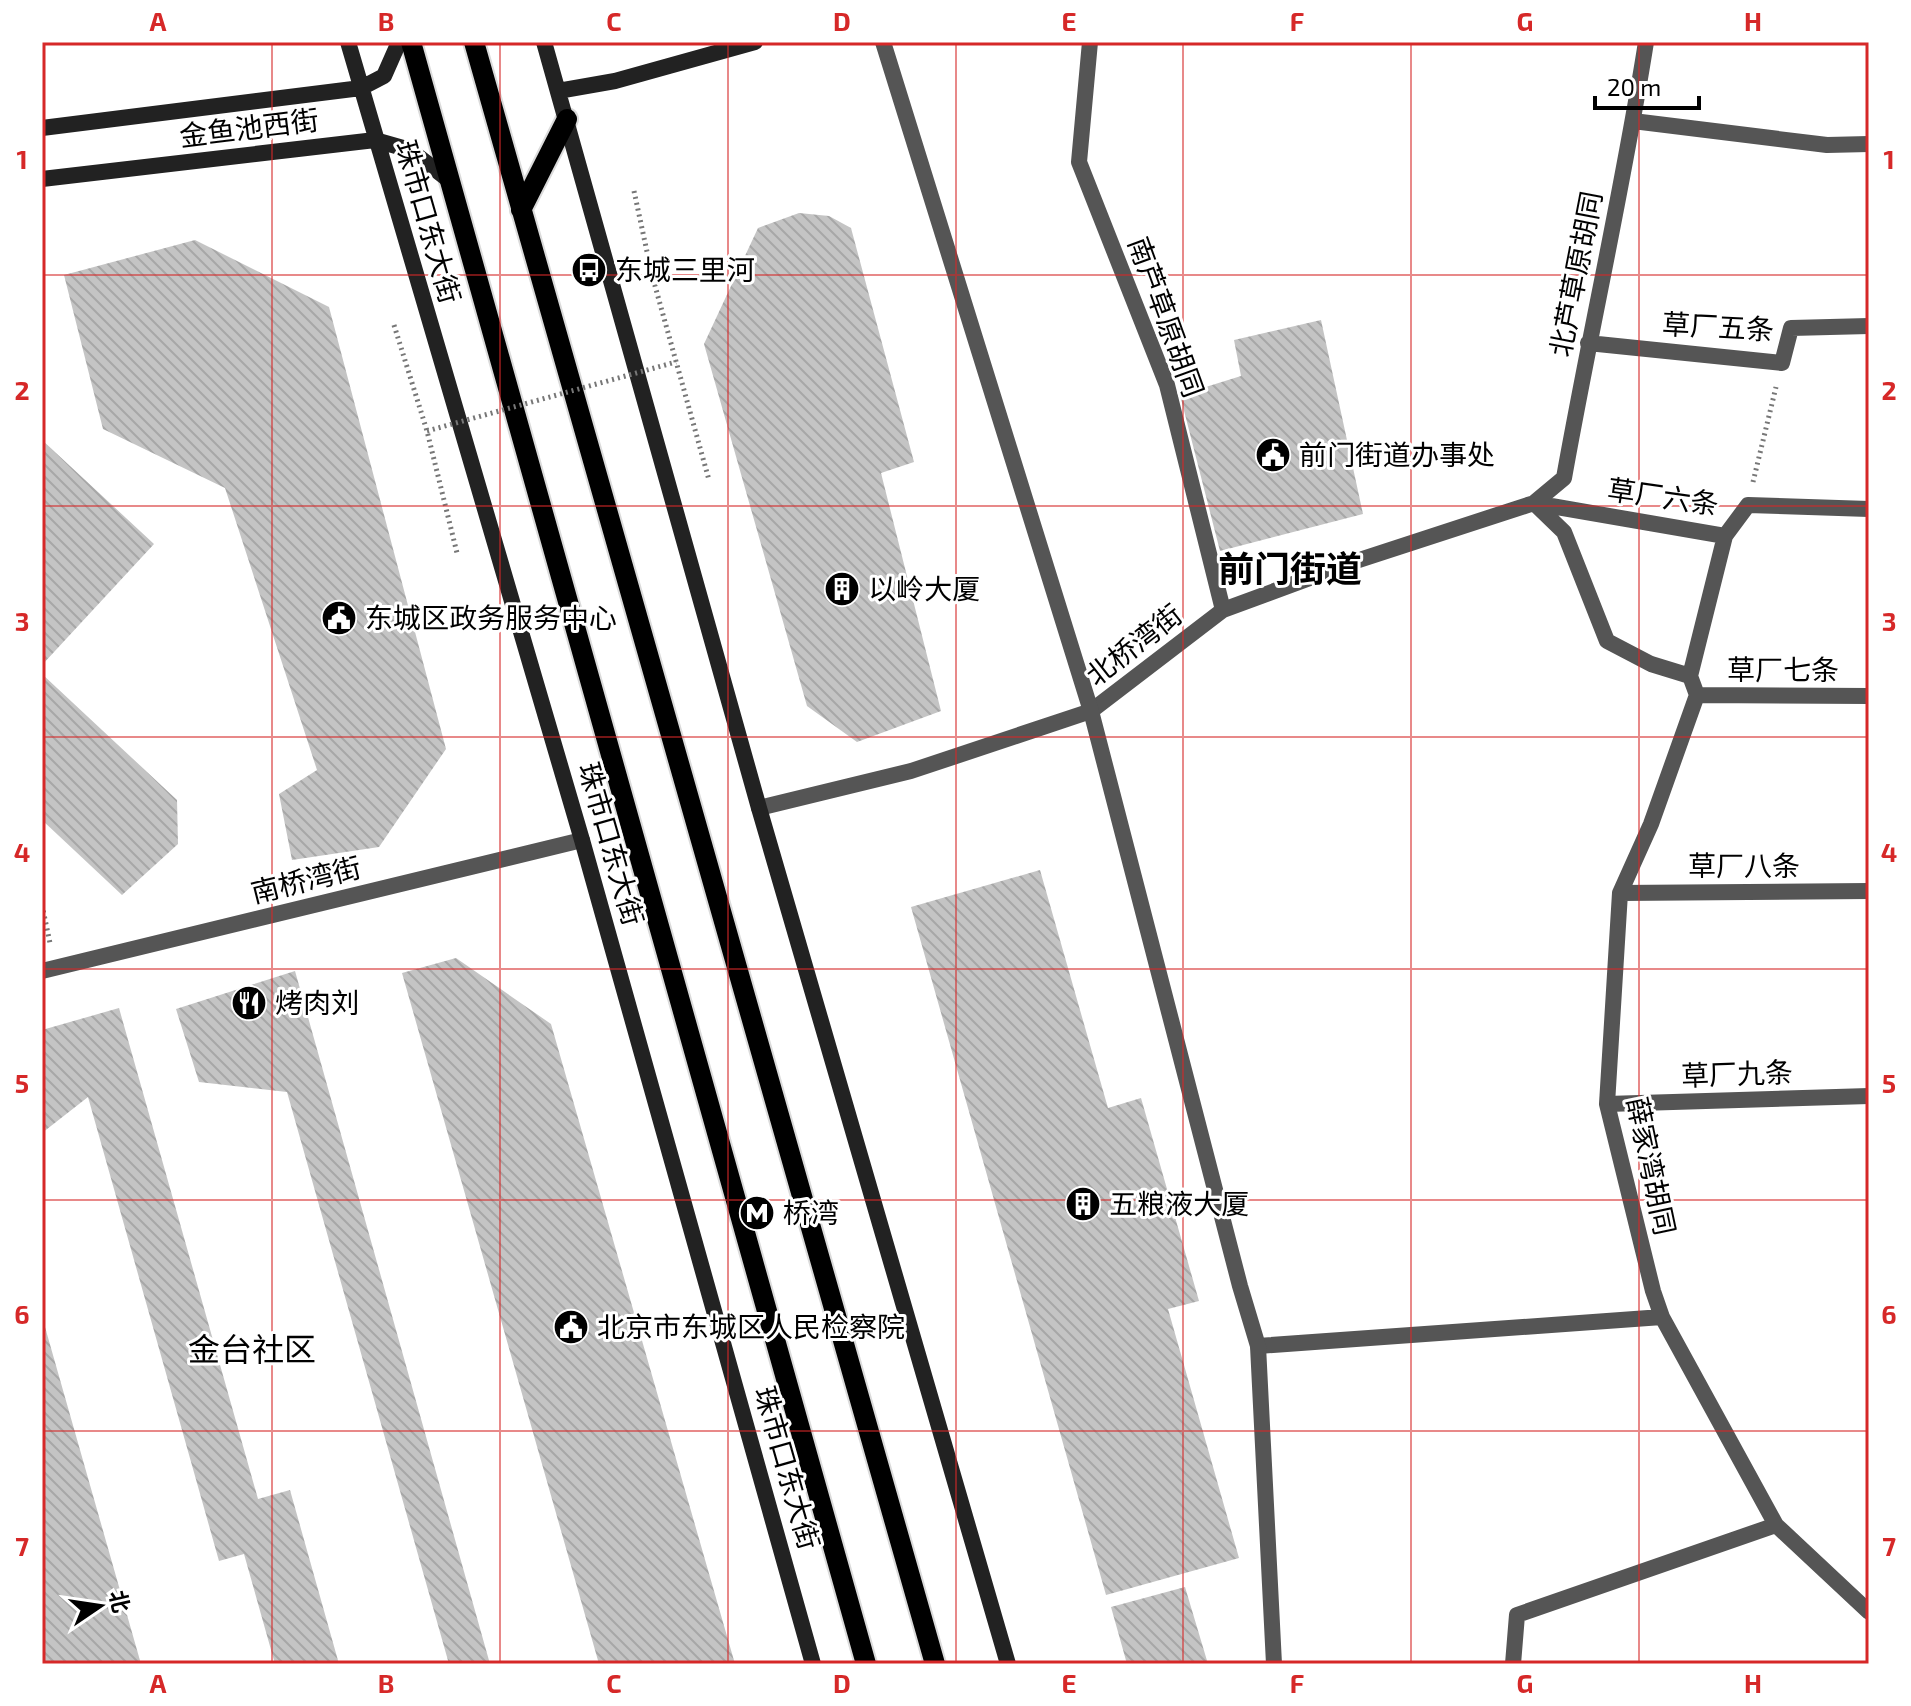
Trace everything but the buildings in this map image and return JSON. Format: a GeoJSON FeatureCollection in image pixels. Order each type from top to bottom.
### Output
{"type":"FeatureCollection","features":[{"type":"Feature","properties":{"kind":"main road","name":"珠市口东大街"},"geometry":{"type":"LineString","coordinates":[[411,42],[866,1664]]}},
{"type":"Feature","properties":{"kind":"main road"},"geometry":{"type":"LineString","coordinates":[[474,42],[935,1664]]}},
{"type":"Feature","properties":{"kind":"main road"},"geometry":{"type":"LineString","coordinates":[[521,210],[567,119]]}},
{"type":"Feature","properties":{"kind":"street","name":"珠市口东大街"},"geometry":{"type":"LineString","coordinates":[[348,42],[582,840],[813,1664]]}},
{"type":"Feature","properties":{"kind":"street"},"geometry":{"type":"LineString","coordinates":[[361,88],[384,76],[399,42]]}},
{"type":"Feature","properties":{"kind":"street"},"geometry":{"type":"LineString","coordinates":[[544,42],[759,808],[1008,1664]]}},
{"type":"Feature","properties":{"kind":"street"},"geometry":{"type":"LineString","coordinates":[[558,91],[615,81],[755,42]]}},
{"type":"Feature","properties":{"kind":"street"},"geometry":{"type":"LineString","coordinates":[[883,42],[1091,711],[1258,1346],[1274,1664]]}},
{"type":"Feature","properties":{"kind":"street","name":"南芦草原胡同"},"geometry":{"type":"LineString","coordinates":[[1090,42],[1079,162],[1167,385],[1223,610]]}},
{"type":"Feature","properties":{"kind":"street","name":"北芦草原胡同"},"geometry":{"type":"LineString","coordinates":[[1534,503],[1564,478],[1646,42]]}},
{"type":"Feature","properties":{"kind":"street","name":"金鱼池西街"},"geometry":{"type":"LineString","coordinates":[[42,128],[361,88]]}},
{"type":"Feature","properties":{"kind":"street"},"geometry":{"type":"LineString","coordinates":[[1633,121],[1827,145],[1869,144]]}},
{"type":"Feature","properties":{"kind":"street","name":"金鱼池西街"},"geometry":{"type":"LineString","coordinates":[[42,179],[375,140],[410,150],[450,181]]}},
{"type":"Feature","properties":{"kind":"street","name":"草厂五条"},"geometry":{"type":"LineString","coordinates":[[1588,343],[1782,363],[1791,328],[1869,326]]}},
{"type":"Feature","properties":{"kind":"street"},"geometry":{"type":"LineString","coordinates":[[1534,503],[1564,532],[1607,641],[1651,664],[1690,676]]}},
{"type":"Feature","properties":{"kind":"street","name":"北桥湾街"},"geometry":{"type":"LineString","coordinates":[[759,808],[911,771],[1091,711],[1223,610],[1353,562],[1534,503]]}},
{"type":"Feature","properties":{"kind":"street","name":"草厂六条"},"geometry":{"type":"LineString","coordinates":[[1534,503],[1725,536],[1748,505],[1869,509]]}},
{"type":"Feature","properties":{"kind":"street"},"geometry":{"type":"LineString","coordinates":[[1697,695],[1690,676],[1725,536]]}},
{"type":"Feature","properties":{"kind":"street","name":"草厂七条"},"geometry":{"type":"LineString","coordinates":[[1697,695],[1869,696]]}},
{"type":"Feature","properties":{"kind":"street","name":"薛家湾胡同"},"geometry":{"type":"LineString","coordinates":[[1697,695],[1651,824],[1620,893],[1607,1104],[1662,1317],[1776,1525],[1869,1612]]}},
{"type":"Feature","properties":{"kind":"street","name":"南桥湾街"},"geometry":{"type":"LineString","coordinates":[[48,969],[582,840]]}},
{"type":"Feature","properties":{"kind":"street","name":"草厂八条"},"geometry":{"type":"LineString","coordinates":[[1620,893],[1869,891]]}},
{"type":"Feature","properties":{"kind":"street","name":"草厂九条"},"geometry":{"type":"LineString","coordinates":[[1607,1104],[1869,1096]]}},
{"type":"Feature","properties":{"kind":"street"},"geometry":{"type":"LineString","coordinates":[[1258,1346],[1662,1317]]}},
{"type":"Feature","properties":{"kind":"street"},"geometry":{"type":"LineString","coordinates":[[1513,1664],[1517,1615],[1776,1525]]}},
{"type":"Feature","properties":{"kind":"path"},"geometry":{"type":"LineString","coordinates":[[634,191],[652,275],[709,480]]}},
{"type":"Feature","properties":{"kind":"path"},"geometry":{"type":"LineString","coordinates":[[394,325],[427,431],[457,553]]}},
{"type":"Feature","properties":{"kind":"path"},"geometry":{"type":"LineString","coordinates":[[427,431],[676,362]]}},
{"type":"Feature","properties":{"kind":"path"},"geometry":{"type":"LineString","coordinates":[[1748,505],[1782,363]]}},
{"type":"Feature","properties":{"kind":"path"},"geometry":{"type":"LineString","coordinates":[[42,905],[48,969]]}},
{"type":"Feature","properties":{"kind":"place","name":"东城三里河"},"geometry":{"type":"Point","coordinates":[589,270]}},
{"type":"Feature","properties":{"kind":"place","name":"前门街道办事处"},"geometry":{"type":"Point","coordinates":[1273,455]}},
{"type":"Feature","properties":{"kind":"place","name":"以岭大厦"},"geometry":{"type":"Point","coordinates":[842,589]}},
{"type":"Feature","properties":{"kind":"place","name":"东城区政务服务中心"},"geometry":{"type":"Point","coordinates":[339,618]}},
{"type":"Feature","properties":{"kind":"place","name":"烤肉刘"},"geometry":{"type":"Point","coordinates":[249,1003]}},
{"type":"Feature","properties":{"kind":"place","name":"五粮液大厦"},"geometry":{"type":"Point","coordinates":[1083,1204]}},
{"type":"Feature","properties":{"kind":"place","name":"桥湾"},"geometry":{"type":"Point","coordinates":[757,1213]}},
{"type":"Feature","properties":{"kind":"place","name":"北京市东城区人民检察院"},"geometry":{"type":"Point","coordinates":[571,1327]}},
{"type":"Feature","properties":{"kind":"district","name":"前门街道"},"geometry":{"type":"Point","coordinates":[1290,569]}},
{"type":"Feature","properties":{"kind":"district","name":"金台社区"},"geometry":{"type":"Point","coordinates":[252,1350]}}]}
